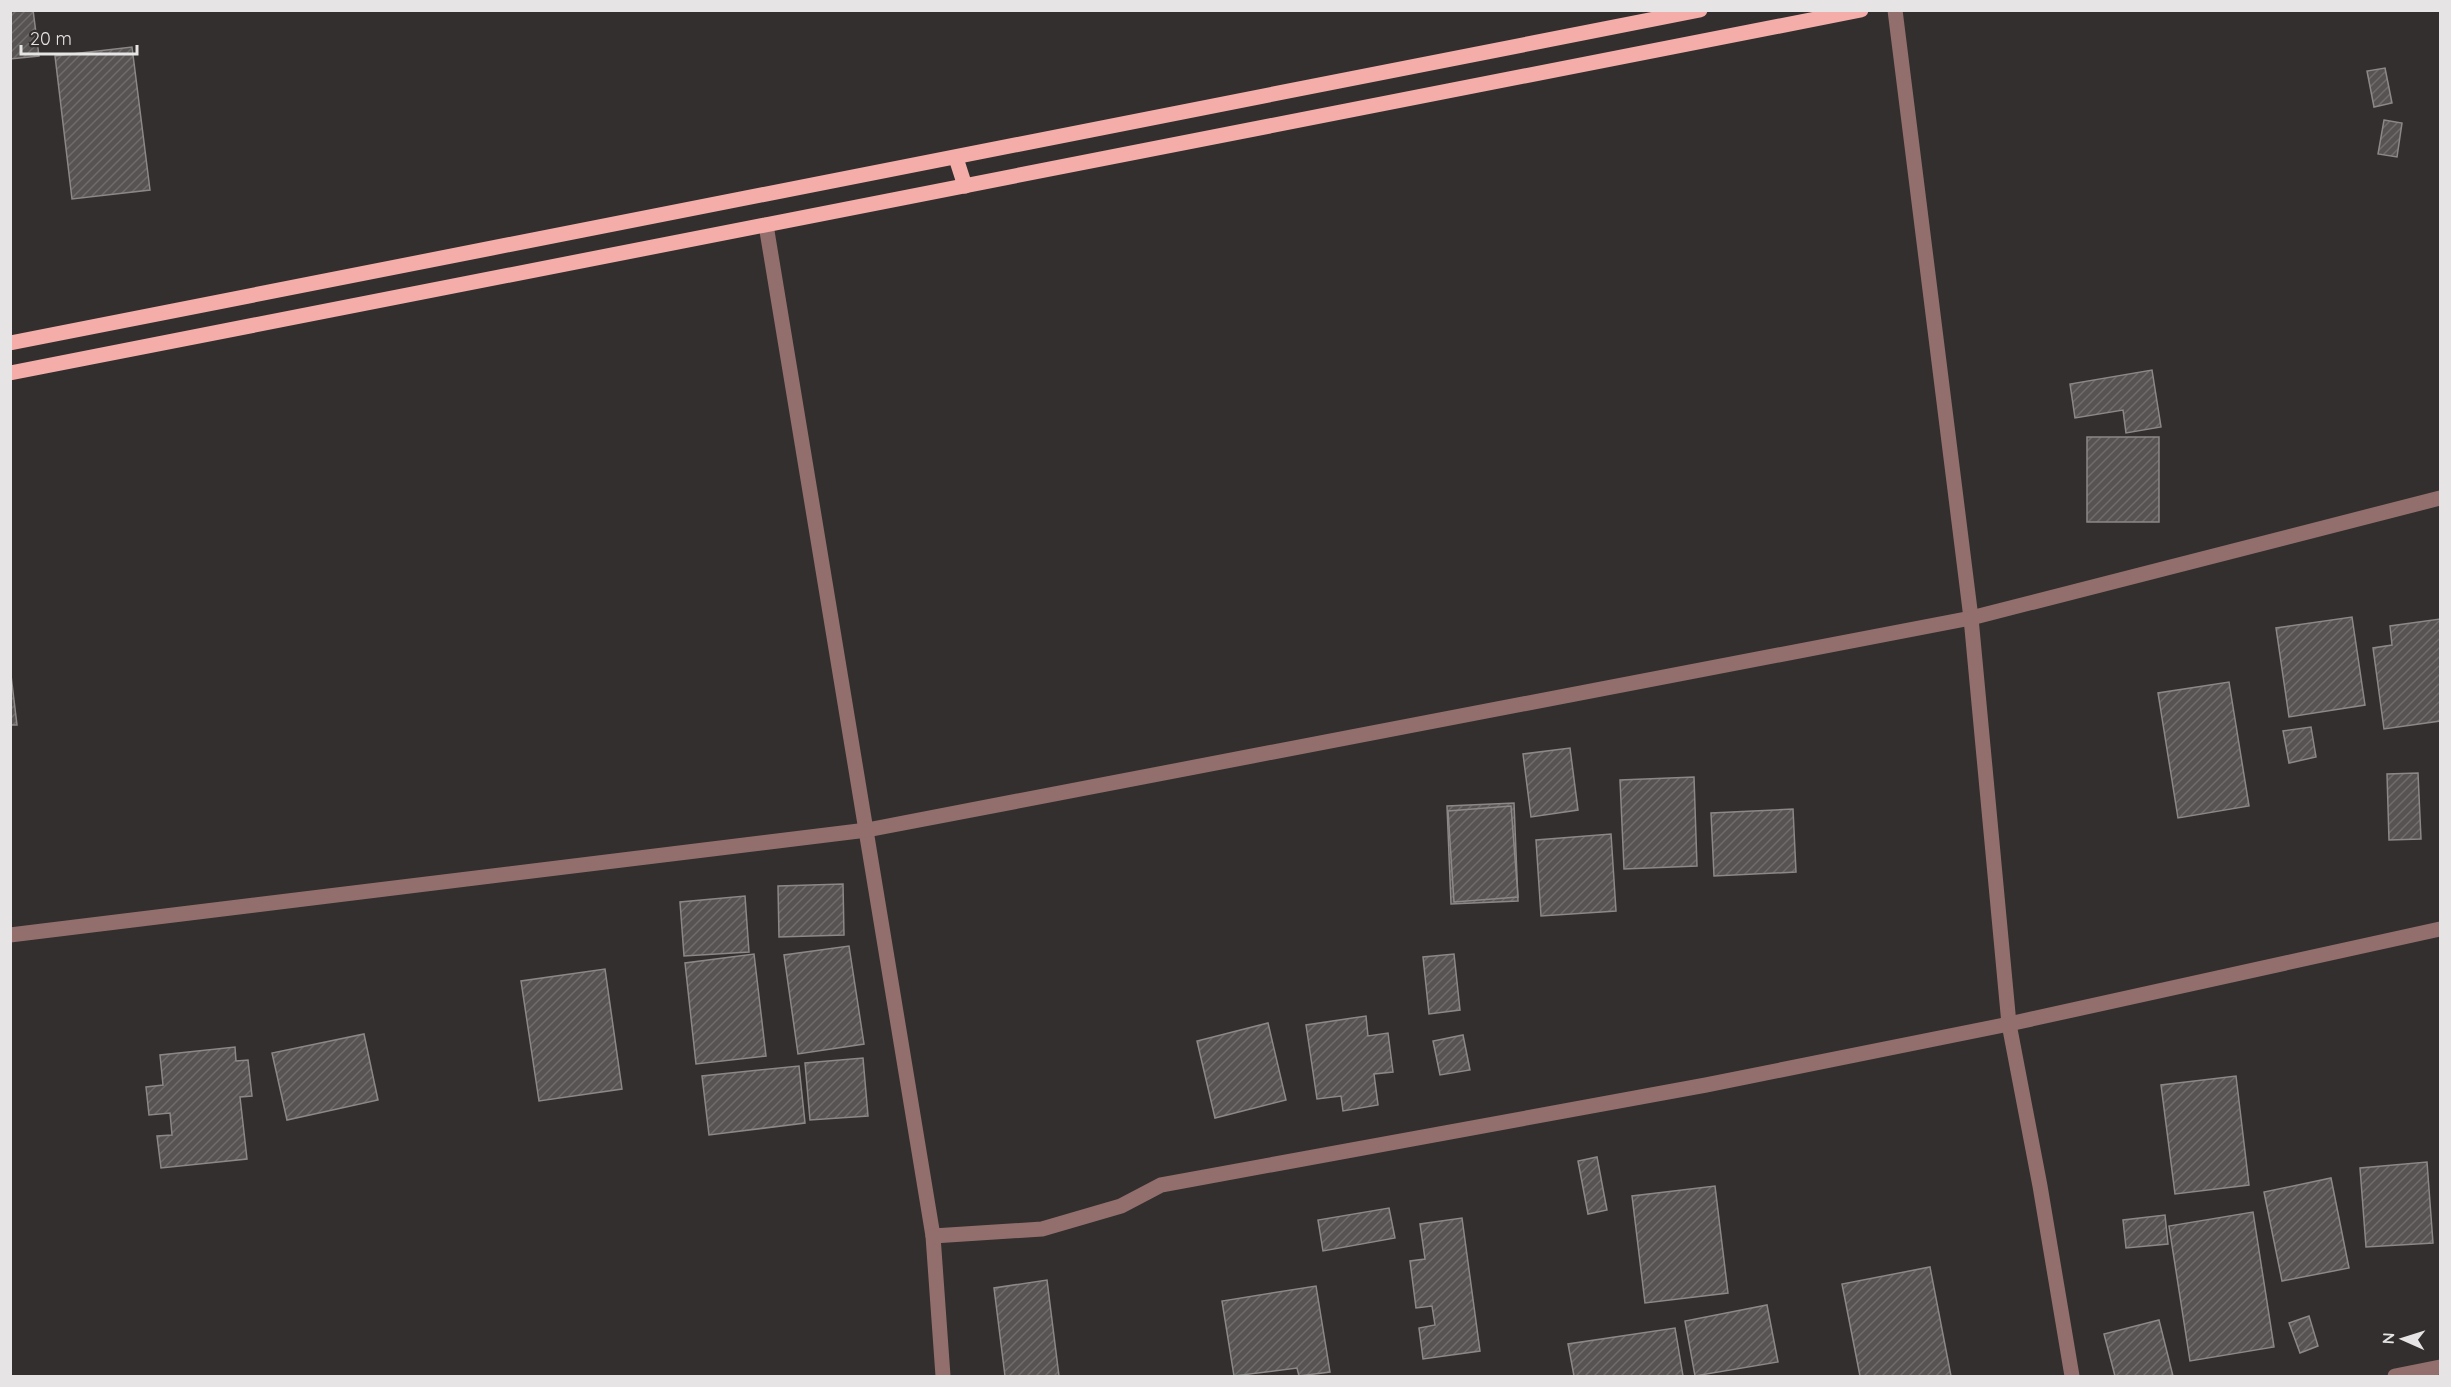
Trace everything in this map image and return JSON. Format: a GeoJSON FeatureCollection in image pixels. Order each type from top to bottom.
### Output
{"type":"FeatureCollection","features":[{"type":"Feature","properties":{"kind":"main road"},"geometry":{"type":"LineString","coordinates":[[10,344],[1700,10]]}},
{"type":"Feature","properties":{"kind":"main road"},"geometry":{"type":"LineString","coordinates":[[10,373],[1861,10]]}},
{"type":"Feature","properties":{"kind":"main road"},"geometry":{"type":"LineString","coordinates":[[956,158],[965,186]]}},
{"type":"Feature","properties":{"kind":"street"},"geometry":{"type":"LineString","coordinates":[[1895,10],[1971,618],[2009,1024],[2040,1186],[2072,1377]]}},
{"type":"Feature","properties":{"kind":"street"},"geometry":{"type":"LineString","coordinates":[[766,225],[933,1236],[943,1377]]}},
{"type":"Feature","properties":{"kind":"street"},"geometry":{"type":"LineString","coordinates":[[10,935],[867,830],[1971,618],[2440,498]]}},
{"type":"Feature","properties":{"kind":"street"},"geometry":{"type":"LineString","coordinates":[[933,1236],[1042,1229],[1121,1206],[1161,1185],[1706,1085],[2009,1024],[2440,929]]}},
{"type":"Feature","properties":{"kind":"street"},"geometry":{"type":"LineString","coordinates":[[2394,1377],[2440,1367]]}},
{"type":"Feature","properties":{"kind":"building"},"geometry":{"type":"Polygon","coordinates":[[[10,10],[33,10],[39,56],[10,59],[10,10]]]}},
{"type":"Feature","properties":{"kind":"building"},"geometry":{"type":"Polygon","coordinates":[[[132,47],[150,190],[72,199],[55,56],[132,47]]]}},
{"type":"Feature","properties":{"kind":"building"},"geometry":{"type":"Polygon","coordinates":[[[2385,68],[2392,103],[2374,107],[2367,71],[2385,68]]]}},
{"type":"Feature","properties":{"kind":"building"},"geometry":{"type":"Polygon","coordinates":[[[2384,120],[2402,123],[2397,157],[2378,154],[2384,120]]]}},
{"type":"Feature","properties":{"kind":"building"},"geometry":{"type":"Polygon","coordinates":[[[2152,370],[2161,427],[2126,433],[2123,410],[2075,418],[2070,384],[2152,370]]]}},
{"type":"Feature","properties":{"kind":"building"},"geometry":{"type":"Polygon","coordinates":[[[2087,437],[2159,437],[2159,522],[2087,522],[2087,437]]]}},
{"type":"Feature","properties":{"kind":"building"},"geometry":{"type":"Polygon","coordinates":[[[2352,617],[2365,705],[2289,717],[2276,628],[2352,617]]]}},
{"type":"Feature","properties":{"kind":"building"},"geometry":{"type":"Polygon","coordinates":[[[2440,619],[2440,721],[2384,729],[2373,648],[2392,645],[2390,626],[2440,619]]]}},
{"type":"Feature","properties":{"kind":"building"},"geometry":{"type":"Polygon","coordinates":[[[10,667],[17,725],[10,725],[10,667]]]}},
{"type":"Feature","properties":{"kind":"building"},"geometry":{"type":"Polygon","coordinates":[[[2229,682],[2249,806],[2178,818],[2158,693],[2229,682]]]}},
{"type":"Feature","properties":{"kind":"building"},"geometry":{"type":"Polygon","coordinates":[[[2311,727],[2316,757],[2289,763],[2283,731],[2311,727]]]}},
{"type":"Feature","properties":{"kind":"building"},"geometry":{"type":"Polygon","coordinates":[[[1570,748],[1578,810],[1531,817],[1523,754],[1570,748]]]}},
{"type":"Feature","properties":{"kind":"building"},"geometry":{"type":"Polygon","coordinates":[[[2418,773],[2421,839],[2389,840],[2387,774],[2418,773]]]}},
{"type":"Feature","properties":{"kind":"building"},"geometry":{"type":"Polygon","coordinates":[[[1694,777],[1697,866],[1624,869],[1620,780],[1694,777]]]}},
{"type":"Feature","properties":{"kind":"building"},"geometry":{"type":"Polygon","coordinates":[[[1514,803],[1518,901],[1451,904],[1447,806],[1514,803]]]}},
{"type":"Feature","properties":{"kind":"building"},"geometry":{"type":"Polygon","coordinates":[[[1511,806],[1518,897],[1454,902],[1448,811],[1511,806]]]}},
{"type":"Feature","properties":{"kind":"building"},"geometry":{"type":"Polygon","coordinates":[[[1793,809],[1796,872],[1714,876],[1711,813],[1793,809]]]}},
{"type":"Feature","properties":{"kind":"building"},"geometry":{"type":"Polygon","coordinates":[[[1611,834],[1616,911],[1541,916],[1536,840],[1611,834]]]}},
{"type":"Feature","properties":{"kind":"building"},"geometry":{"type":"Polygon","coordinates":[[[843,884],[844,935],[779,937],[778,886],[843,884]]]}},
{"type":"Feature","properties":{"kind":"building"},"geometry":{"type":"Polygon","coordinates":[[[745,896],[749,952],[684,956],[680,902],[745,896]]]}},
{"type":"Feature","properties":{"kind":"building"},"geometry":{"type":"Polygon","coordinates":[[[849,946],[864,1044],[798,1054],[784,955],[849,946]]]}},
{"type":"Feature","properties":{"kind":"building"},"geometry":{"type":"Polygon","coordinates":[[[754,954],[766,1056],[696,1064],[685,963],[754,954]]]}},
{"type":"Feature","properties":{"kind":"building"},"geometry":{"type":"Polygon","coordinates":[[[1454,954],[1460,1010],[1429,1014],[1423,957],[1454,954]]]}},
{"type":"Feature","properties":{"kind":"building"},"geometry":{"type":"Polygon","coordinates":[[[605,969],[622,1089],[539,1101],[521,981],[605,969]]]}},
{"type":"Feature","properties":{"kind":"building"},"geometry":{"type":"Polygon","coordinates":[[[1366,1016],[1368,1036],[1388,1033],[1393,1072],[1374,1074],[1378,1105],[1343,1111],[1341,1096],[1317,1099],[1306,1025],[1366,1016]]]}},
{"type":"Feature","properties":{"kind":"building"},"geometry":{"type":"Polygon","coordinates":[[[1268,1023],[1286,1100],[1215,1118],[1197,1041],[1268,1023]]]}},
{"type":"Feature","properties":{"kind":"building"},"geometry":{"type":"Polygon","coordinates":[[[364,1034],[378,1100],[287,1120],[272,1053],[364,1034]]]}},
{"type":"Feature","properties":{"kind":"building"},"geometry":{"type":"Polygon","coordinates":[[[1463,1035],[1470,1070],[1440,1075],[1433,1041],[1463,1035]]]}},
{"type":"Feature","properties":{"kind":"building"},"geometry":{"type":"Polygon","coordinates":[[[235,1047],[236,1061],[248,1060],[252,1096],[240,1097],[247,1159],[161,1168],[157,1136],[172,1135],[170,1113],[149,1115],[146,1087],[163,1085],[160,1055],[235,1047]]]}},
{"type":"Feature","properties":{"kind":"building"},"geometry":{"type":"Polygon","coordinates":[[[863,1058],[868,1116],[810,1120],[805,1063],[863,1058]]]}},
{"type":"Feature","properties":{"kind":"building"},"geometry":{"type":"Polygon","coordinates":[[[799,1066],[805,1123],[709,1135],[702,1076],[799,1066]]]}},
{"type":"Feature","properties":{"kind":"building"},"geometry":{"type":"Polygon","coordinates":[[[2236,1076],[2249,1185],[2175,1194],[2161,1085],[2236,1076]]]}},
{"type":"Feature","properties":{"kind":"building"},"geometry":{"type":"Polygon","coordinates":[[[1597,1157],[1607,1210],[1588,1214],[1578,1161],[1597,1157]]]}},
{"type":"Feature","properties":{"kind":"building"},"geometry":{"type":"Polygon","coordinates":[[[2427,1162],[2433,1243],[2366,1247],[2360,1168],[2427,1162]]]}},
{"type":"Feature","properties":{"kind":"building"},"geometry":{"type":"Polygon","coordinates":[[[2331,1178],[2349,1268],[2282,1281],[2264,1192],[2331,1178]]]}},
{"type":"Feature","properties":{"kind":"building"},"geometry":{"type":"Polygon","coordinates":[[[1715,1186],[1728,1293],[1645,1303],[1632,1196],[1715,1186]]]}},
{"type":"Feature","properties":{"kind":"building"},"geometry":{"type":"Polygon","coordinates":[[[1389,1208],[1395,1238],[1323,1251],[1318,1220],[1389,1208]]]}},
{"type":"Feature","properties":{"kind":"building"},"geometry":{"type":"Polygon","coordinates":[[[2253,1212],[2274,1347],[2190,1361],[2169,1226],[2253,1212]]]}},
{"type":"Feature","properties":{"kind":"building"},"geometry":{"type":"Polygon","coordinates":[[[2165,1215],[2168,1244],[2126,1248],[2123,1220],[2165,1215]]]}},
{"type":"Feature","properties":{"kind":"building"},"geometry":{"type":"Polygon","coordinates":[[[1462,1218],[1480,1351],[1423,1359],[1419,1328],[1435,1325],[1432,1306],[1416,1308],[1410,1261],[1425,1259],[1420,1224],[1462,1218]]]}},
{"type":"Feature","properties":{"kind":"building"},"geometry":{"type":"Polygon","coordinates":[[[1930,1267],[1951,1376],[1860,1376],[1842,1284],[1930,1267]]]}},
{"type":"Feature","properties":{"kind":"building"},"geometry":{"type":"Polygon","coordinates":[[[1047,1280],[1059,1376],[1005,1376],[994,1288],[1047,1280]]]}},
{"type":"Feature","properties":{"kind":"building"},"geometry":{"type":"Polygon","coordinates":[[[1316,1286],[1330,1372],[1299,1376],[1297,1368],[1234,1376],[1222,1301],[1316,1286]]]}},
{"type":"Feature","properties":{"kind":"building"},"geometry":{"type":"Polygon","coordinates":[[[1767,1305],[1778,1362],[1695,1376],[1685,1321],[1767,1305]]]}},
{"type":"Feature","properties":{"kind":"building"},"geometry":{"type":"Polygon","coordinates":[[[2309,1316],[2318,1346],[2300,1353],[2289,1323],[2309,1316]]]}},
{"type":"Feature","properties":{"kind":"building"},"geometry":{"type":"Polygon","coordinates":[[[2159,1320],[2173,1376],[2115,1376],[2104,1334],[2159,1320]]]}},
{"type":"Feature","properties":{"kind":"building"},"geometry":{"type":"Polygon","coordinates":[[[1675,1328],[1683,1376],[1574,1376],[1568,1344],[1675,1328]]]}}]}
